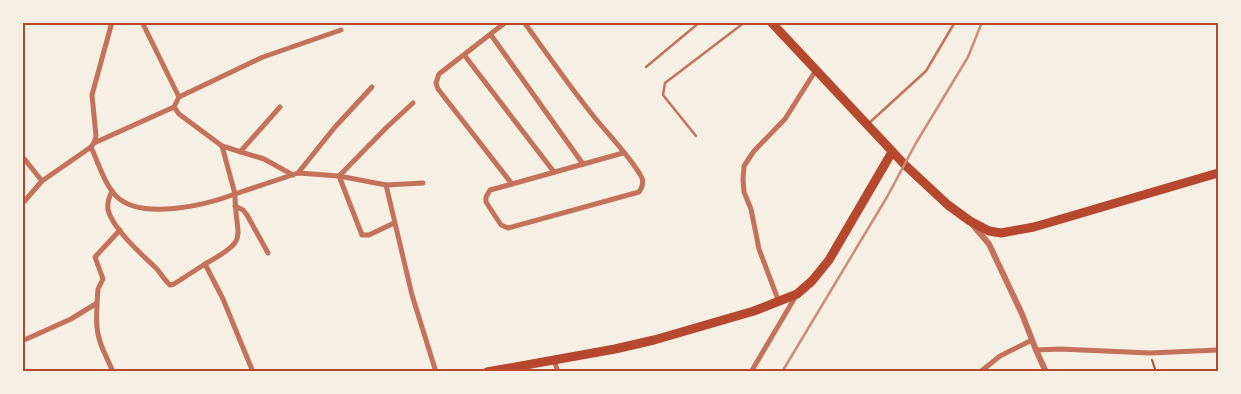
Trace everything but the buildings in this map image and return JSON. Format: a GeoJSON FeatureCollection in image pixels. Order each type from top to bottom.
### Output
{"type":"FeatureCollection","features":[{"type":"Feature","properties":{"kind":"main road"},"geometry":{"type":"LineString","coordinates":[[771,22],[892,152],[948,205],[970,221],[989,231],[1001,233],[1017,231],[1080,215],[1218,173]]}},
{"type":"Feature","properties":{"kind":"main road"},"geometry":{"type":"LineString","coordinates":[[487,372],[654,340],[779,302],[797,294],[812,281],[829,260],[892,152]]}},
{"type":"Feature","properties":{"kind":"street"},"geometry":{"type":"LineString","coordinates":[[112,22],[92,95],[96,136],[92,145],[112,191],[126,204],[154,210],[207,203],[296,174],[339,176],[386,185],[423,184]]}},
{"type":"Feature","properties":{"kind":"street"},"geometry":{"type":"LineString","coordinates":[[142,22],[179,97]]}},
{"type":"Feature","properties":{"kind":"street"},"geometry":{"type":"LineString","coordinates":[[506,22],[465,56],[439,74],[436,83],[438,89],[512,184]]}},
{"type":"Feature","properties":{"kind":"street"},"geometry":{"type":"LineString","coordinates":[[524,22],[593,115],[623,153],[641,177],[642,188],[639,192],[514,227],[504,227],[501,225],[486,202],[486,197],[490,190],[623,153]]}},
{"type":"Feature","properties":{"kind":"street"},"geometry":{"type":"LineString","coordinates":[[22,204],[42,181],[92,145],[174,107],[179,97],[263,57],[341,30]]}},
{"type":"Feature","properties":{"kind":"street"},"geometry":{"type":"LineString","coordinates":[[491,35],[583,164]]}},
{"type":"Feature","properties":{"kind":"street"},"geometry":{"type":"LineString","coordinates":[[465,56],[554,172]]}},
{"type":"Feature","properties":{"kind":"street"},"geometry":{"type":"LineString","coordinates":[[779,302],[759,249],[744,192],[744,166],[754,151],[785,119],[816,70]]}},
{"type":"Feature","properties":{"kind":"street"},"geometry":{"type":"LineString","coordinates":[[296,174],[334,128],[372,87]]}},
{"type":"Feature","properties":{"kind":"street"},"geometry":{"type":"LineString","coordinates":[[339,176],[413,103]]}},
{"type":"Feature","properties":{"kind":"street"},"geometry":{"type":"LineString","coordinates":[[240,152],[280,106]]}},
{"type":"Feature","properties":{"kind":"street"},"geometry":{"type":"LineString","coordinates":[[174,107],[179,114],[222,146],[264,159],[296,174]]}},
{"type":"Feature","properties":{"kind":"street"},"geometry":{"type":"LineString","coordinates":[[112,191],[108,206],[109,212],[120,230],[134,248],[156,268],[170,285],[174,284],[234,246],[239,232],[236,194],[222,146]]}},
{"type":"Feature","properties":{"kind":"street"},"geometry":{"type":"LineString","coordinates":[[22,156],[42,181]]}},
{"type":"Feature","properties":{"kind":"street"},"geometry":{"type":"LineString","coordinates":[[339,176],[362,235],[369,236],[394,224]]}},
{"type":"Feature","properties":{"kind":"street"},"geometry":{"type":"LineString","coordinates":[[386,185],[412,295],[436,372]]}},
{"type":"Feature","properties":{"kind":"street"},"geometry":{"type":"LineString","coordinates":[[236,206],[247,215],[268,254]]}},
{"type":"Feature","properties":{"kind":"street"},"geometry":{"type":"LineString","coordinates":[[970,221],[989,244],[1022,314],[1046,372]]}},
{"type":"Feature","properties":{"kind":"street"},"geometry":{"type":"LineString","coordinates":[[113,372],[96,328],[98,289],[103,279],[95,257],[120,230]]}},
{"type":"Feature","properties":{"kind":"street"},"geometry":{"type":"LineString","coordinates":[[205,264],[223,299],[253,372]]}},
{"type":"Feature","properties":{"kind":"street"},"geometry":{"type":"LineString","coordinates":[[750,372],[797,294]]}},
{"type":"Feature","properties":{"kind":"street"},"geometry":{"type":"LineString","coordinates":[[22,341],[71,319],[97,303]]}},
{"type":"Feature","properties":{"kind":"street"},"geometry":{"type":"LineString","coordinates":[[980,372],[1000,356],[1032,340]]}},
{"type":"Feature","properties":{"kind":"street"},"geometry":{"type":"LineString","coordinates":[[1036,350],[1060,349],[1150,353],[1218,350]]}},
{"type":"Feature","properties":{"kind":"street"},"geometry":{"type":"LineString","coordinates":[[554,360],[558,372]]}},
{"type":"Feature","properties":{"kind":"lane"},"geometry":{"type":"LineString","coordinates":[[646,68],[700,22]]}},
{"type":"Feature","properties":{"kind":"lane"},"geometry":{"type":"LineString","coordinates":[[696,136],[663,95],[665,83],[744,22]]}},
{"type":"Feature","properties":{"kind":"lane"},"geometry":{"type":"LineString","coordinates":[[867,125],[926,71],[955,22]]}},
{"type":"Feature","properties":{"kind":"path"},"geometry":{"type":"LineString","coordinates":[[1150,353],[1156,372]]}},
{"type":"Feature","properties":{"kind":"railway"},"geometry":{"type":"LineString","coordinates":[[782,372],[968,57],[982,22]]}}]}
